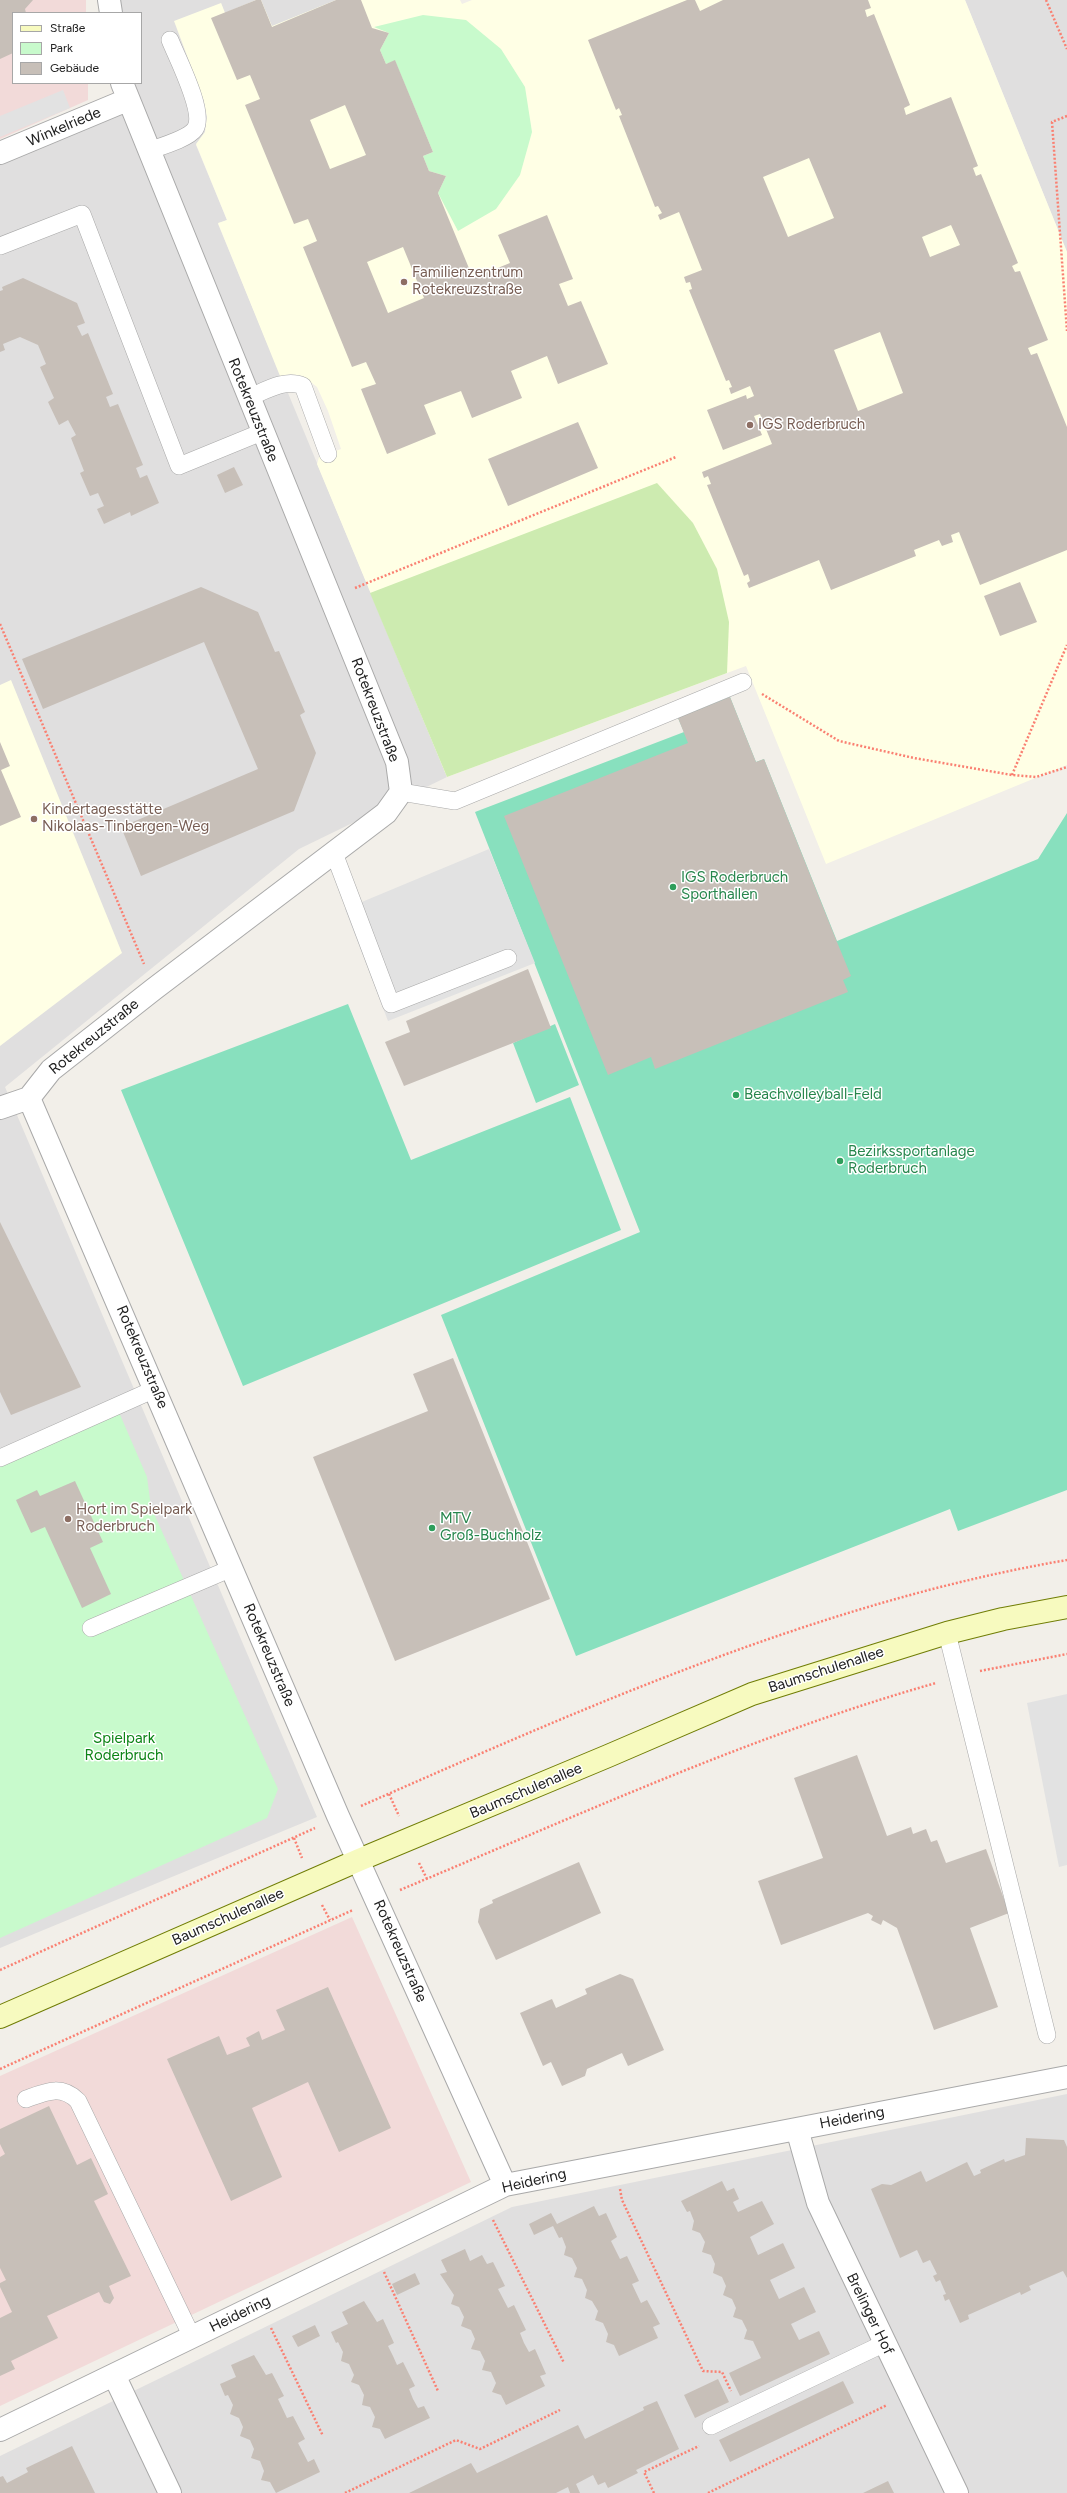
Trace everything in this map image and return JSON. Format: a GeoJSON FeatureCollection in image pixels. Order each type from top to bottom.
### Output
{"type":"FeatureCollection","features":[{"type":"Feature","properties":{"kind":"main road","name":"Baumschulenallee"},"geometry":{"type":"LineString","coordinates":[[0,2018],[359,1860],[600,1760],[752,1694],[947,1634],[1003,1619],[1067,1607]]}},
{"type":"Feature","properties":{"kind":"street"},"geometry":{"type":"LineString","coordinates":[[109,0],[111,12]]}},
{"type":"Feature","properties":{"kind":"street","name":"Rotekreuzstraße"},"geometry":{"type":"LineString","coordinates":[[125,92],[397,762],[401,792],[386,813],[154,989],[51,1070],[29,1098],[338,1816],[377,1899],[505,2185]]}},
{"type":"Feature","properties":{"kind":"street","name":"Winkelriede"},"geometry":{"type":"LineString","coordinates":[[0,153],[125,92]]}},
{"type":"Feature","properties":{"kind":"street"},"geometry":{"type":"LineString","coordinates":[[0,1108],[29,1098]]}},
{"type":"Feature","properties":{"kind":"street","name":"Heidering"},"geometry":{"type":"LineString","coordinates":[[0,2430],[114,2376],[259,2304],[374,2250],[505,2185],[1067,2076]]}},
{"type":"Feature","properties":{"kind":"street","name":"Brelinger Hof"},"geometry":{"type":"LineString","coordinates":[[797,2129],[818,2203],[908,2394],[957,2493]]}},
{"type":"Feature","properties":{"kind":"street"},"geometry":{"type":"LineString","coordinates":[[114,2376],[170,2493]]}},
{"type":"Feature","properties":{"kind":"lane"},"geometry":{"type":"LineString","coordinates":[[148,151],[189,135],[195,129],[198,118],[194,102],[170,40]]}},
{"type":"Feature","properties":{"kind":"lane"},"geometry":{"type":"LineString","coordinates":[[0,246],[82,214],[179,466],[262,432]]}},
{"type":"Feature","properties":{"kind":"lane"},"geometry":{"type":"LineString","coordinates":[[248,398],[287,382],[303,386],[328,454]]}},
{"type":"Feature","properties":{"kind":"lane"},"geometry":{"type":"LineString","coordinates":[[401,792],[455,801],[743,682]]}},
{"type":"Feature","properties":{"kind":"lane"},"geometry":{"type":"LineString","coordinates":[[334,853],[391,1004],[508,958]]}},
{"type":"Feature","properties":{"kind":"lane"},"geometry":{"type":"LineString","coordinates":[[0,1458],[155,1389]]}},
{"type":"Feature","properties":{"kind":"lane"},"geometry":{"type":"LineString","coordinates":[[92,1628],[232,1568]]}},
{"type":"Feature","properties":{"kind":"lane"},"geometry":{"type":"LineString","coordinates":[[947,1634],[1047,2035]]}},
{"type":"Feature","properties":{"kind":"lane"},"geometry":{"type":"LineString","coordinates":[[26,2099],[53,2090],[61,2090],[68,2092],[78,2100],[192,2337]]}},
{"type":"Feature","properties":{"kind":"lane"},"geometry":{"type":"LineString","coordinates":[[710,2426],[885,2343]]}},
{"type":"Feature","properties":{"kind":"path"},"geometry":{"type":"LineString","coordinates":[[1046,0],[1067,49]]}},
{"type":"Feature","properties":{"kind":"path"},"geometry":{"type":"LineString","coordinates":[[1067,116],[1052,122],[1067,331]]}},
{"type":"Feature","properties":{"kind":"path"},"geometry":{"type":"LineString","coordinates":[[349,590],[676,457]]}},
{"type":"Feature","properties":{"kind":"path"},"geometry":{"type":"LineString","coordinates":[[0,624],[154,989]]}},
{"type":"Feature","properties":{"kind":"path"},"geometry":{"type":"LineString","coordinates":[[1012,775],[1067,645]]}},
{"type":"Feature","properties":{"kind":"path"},"geometry":{"type":"LineString","coordinates":[[743,682],[838,741],[914,758],[1012,775],[1036,777],[1067,767]]}},
{"type":"Feature","properties":{"kind":"path"},"geometry":{"type":"LineString","coordinates":[[0,1970],[338,1816],[565,1716],[750,1646],[891,1600],[1009,1570],[1067,1560]]}},
{"type":"Feature","properties":{"kind":"path"},"geometry":{"type":"LineString","coordinates":[[0,2069],[377,1899],[725,1755],[893,1695],[958,1676],[1016,1662],[1067,1654]]}},
{"type":"Feature","properties":{"kind":"path"},"geometry":{"type":"LineString","coordinates":[[616,2163],[622,2200],[703,2371],[722,2372],[741,2412]]}},
{"type":"Feature","properties":{"kind":"path"},"geometry":{"type":"LineString","coordinates":[[481,2196],[564,2363]]}},
{"type":"Feature","properties":{"kind":"path"},"geometry":{"type":"LineString","coordinates":[[374,2250],[438,2391]]}},
{"type":"Feature","properties":{"kind":"path"},"geometry":{"type":"LineString","coordinates":[[259,2304],[323,2436]]}},
{"type":"Feature","properties":{"kind":"path"},"geometry":{"type":"LineString","coordinates":[[708,2493],[908,2394]]}},
{"type":"Feature","properties":{"kind":"path"},"geometry":{"type":"LineString","coordinates":[[345,2493],[456,2440],[480,2449],[560,2410]]}},
{"type":"Feature","properties":{"kind":"path"},"geometry":{"type":"LineString","coordinates":[[654,2493],[644,2472],[709,2442],[710,2426]]}},
{"type":"Feature","properties":{"kind":"shaded area"},"geometry":{"type":"Polygon","coordinates":[[[0,0],[86,0],[86,12],[12,12],[12,84],[88,84],[88,100],[0,139],[0,0]]]}},
{"type":"Feature","properties":{"kind":"shaded area"},"geometry":{"type":"Polygon","coordinates":[[[119,0],[256,0],[225,13],[221,3],[204,101],[207,117],[205,132],[196,145],[227,220],[218,224],[447,777],[299,849],[5,1087],[317,1817],[0,1948],[0,144],[116,99],[116,84],[142,84],[142,12],[118,12],[119,0]]]}},
{"type":"Feature","properties":{"kind":"shaded area","name":"IGS Roderbruch"},"geometry":{"type":"Polygon","coordinates":[[[256,0],[261,0],[272,26],[336,0],[460,0],[462,4],[472,0],[965,0],[1067,252],[1067,765],[826,864],[746,666],[447,777],[317,464],[319,457],[341,449],[328,411],[317,387],[303,376],[291,374],[280,376],[218,223],[227,220],[196,144],[205,132],[207,117],[204,101],[174,21],[221,3],[225,13],[256,0]]]}},
{"type":"Feature","properties":{"kind":"shaded area"},"geometry":{"type":"Polygon","coordinates":[[[261,0],[336,0],[272,27],[261,0]]]}},
{"type":"Feature","properties":{"kind":"shaded area"},"geometry":{"type":"Polygon","coordinates":[[[965,0],[1067,0],[1067,252],[965,0]]]}},
{"type":"Feature","properties":{"kind":"shaded area"},"geometry":{"type":"Polygon","coordinates":[[[63,90],[70,108],[0,137],[0,116],[63,90]]]}},
{"type":"Feature","properties":{"kind":"shaded area","name":"Kindertagesstätte Nikolaas-Tinbergen-Weg"},"geometry":{"type":"Polygon","coordinates":[[[11,680],[122,953],[0,1046],[0,685],[11,680]]]}},
{"type":"Feature","properties":{"kind":"shaded area"},"geometry":{"type":"Polygon","coordinates":[[[489,849],[535,963],[388,1021],[345,909],[489,849]]]}},
{"type":"Feature","properties":{"kind":"shaded area"},"geometry":{"type":"Polygon","coordinates":[[[1067,1694],[1067,1865],[1059,1867],[1027,1703],[1067,1694]]]}},
{"type":"Feature","properties":{"kind":"shaded area"},"geometry":{"type":"Polygon","coordinates":[[[352,1917],[471,2182],[0,2406],[0,2076],[352,1917]]]}},
{"type":"Feature","properties":{"kind":"shaded area"},"geometry":{"type":"Polygon","coordinates":[[[1067,2094],[1067,2493],[0,2493],[0,2456],[512,2207],[1067,2094]]]}},
{"type":"Feature","properties":{"kind":"green space"},"geometry":{"type":"Polygon","coordinates":[[[423,15],[466,20],[501,49],[525,87],[532,132],[520,175],[496,209],[458,231],[438,193],[446,176],[429,171],[423,156],[433,152],[395,61],[386,64],[380,50],[389,33],[374,27],[423,15]]]}},
{"type":"Feature","properties":{"kind":"green space"},"geometry":{"type":"Polygon","coordinates":[[[657,483],[693,523],[717,569],[729,622],[727,673],[447,777],[370,593],[657,483]]]}},
{"type":"Feature","properties":{"kind":"green space","name":"Bezirkssportanlage Roderbruch"},"geometry":{"type":"Polygon","coordinates":[[[730,697],[756,762],[764,759],[837,941],[1038,859],[1067,813],[1067,1490],[958,1531],[950,1509],[576,1656],[441,1315],[640,1232],[475,812],[684,732],[678,718],[730,697]]]}},
{"type":"Feature","properties":{"kind":"green space"},"geometry":{"type":"Polygon","coordinates":[[[348,1004],[411,1160],[570,1097],[621,1230],[243,1386],[121,1090],[348,1004]]]}},
{"type":"Feature","properties":{"kind":"green space"},"geometry":{"type":"Polygon","coordinates":[[[555,1024],[579,1085],[536,1103],[513,1043],[555,1024]]]}},
{"type":"Feature","properties":{"kind":"green space","name":"Spielpark Roderbruch"},"geometry":{"type":"Polygon","coordinates":[[[118,1410],[147,1477],[151,1507],[278,1789],[267,1818],[0,1938],[0,1463],[118,1410]]]}},
{"type":"Feature","properties":{"kind":"building"},"geometry":{"type":"Polygon","coordinates":[[[0,0],[33,0],[25,9],[26,12],[12,12],[12,53],[0,59],[0,0]]]}},
{"type":"Feature","properties":{"kind":"building","name":"Familienzentrum Rotekreuzstraße"},"geometry":{"type":"Polygon","coordinates":[[[256,0],[261,0],[272,27],[336,0],[361,0],[372,28],[389,33],[380,50],[386,64],[395,60],[433,152],[423,156],[429,171],[446,176],[438,193],[473,278],[510,263],[498,235],[547,215],[573,279],[559,284],[568,306],[581,301],[608,364],[558,384],[547,356],[511,371],[522,398],[472,418],[461,391],[424,405],[436,434],[387,454],[361,389],[376,384],[366,362],[352,367],[303,247],[317,241],[308,219],[294,224],[245,105],[260,99],[250,75],[237,80],[211,18],[256,0]],[[345,105],[310,120],[330,169],[366,155],[345,105]],[[403,247],[367,262],[388,313],[424,298],[403,247]]]}},
{"type":"Feature","properties":{"kind":"building"},"geometry":{"type":"Polygon","coordinates":[[[687,0],[695,0],[700,11],[723,0],[868,0],[871,8],[865,10],[867,17],[874,14],[910,105],[904,108],[906,115],[951,97],[978,166],[973,168],[976,176],[981,174],[1018,263],[1012,266],[1015,272],[1020,271],[1048,340],[1028,348],[1031,355],[1037,353],[1067,427],[1067,550],[980,585],[959,532],[951,535],[953,542],[942,546],[939,540],[914,550],[916,556],[831,590],[819,560],[749,588],[747,583],[750,581],[748,574],[744,576],[707,485],[711,484],[708,476],[704,478],[702,472],[772,444],[760,414],[754,416],[762,435],[723,450],[707,410],[746,395],[747,399],[754,396],[750,386],[731,394],[729,388],[732,387],[729,380],[726,381],[689,290],[692,289],[690,282],[686,283],[684,277],[702,270],[679,212],[660,220],[658,215],[662,213],[658,206],[655,207],[619,116],[622,115],[619,108],[616,110],[588,40],[687,0]],[[809,158],[763,177],[788,237],[834,218],[809,158]],[[951,225],[922,237],[930,257],[960,245],[951,225]],[[880,332],[834,350],[858,411],[903,393],[880,332]]]}},
{"type":"Feature","properties":{"kind":"building"},"geometry":{"type":"Polygon","coordinates":[[[23,278],[77,303],[85,323],[77,326],[82,336],[88,333],[113,394],[106,397],[110,407],[118,404],[143,465],[136,468],[140,478],[147,475],[159,503],[131,516],[130,512],[104,524],[97,509],[104,506],[98,493],[90,496],[80,473],[84,471],[71,438],[76,435],[68,420],[59,425],[48,402],[54,398],[40,367],[46,364],[38,345],[20,337],[3,344],[5,350],[0,352],[0,291],[3,290],[2,287],[23,278]]]}},
{"type":"Feature","properties":{"kind":"building"},"geometry":{"type":"Polygon","coordinates":[[[578,422],[598,468],[508,506],[488,459],[578,422]]]}},
{"type":"Feature","properties":{"kind":"building"},"geometry":{"type":"Polygon","coordinates":[[[234,467],[243,485],[225,493],[217,475],[234,467]]]}},
{"type":"Feature","properties":{"kind":"building"},"geometry":{"type":"Polygon","coordinates":[[[1020,582],[1037,622],[1000,636],[984,596],[1020,582]]]}},
{"type":"Feature","properties":{"kind":"building"},"geometry":{"type":"Polygon","coordinates":[[[201,587],[258,612],[275,652],[279,651],[305,712],[300,715],[316,753],[294,811],[141,876],[121,827],[258,769],[204,642],[43,709],[22,659],[201,587]]]}},
{"type":"Feature","properties":{"kind":"building","name":"IGS Roderbruch Sporthallen"},"geometry":{"type":"Polygon","coordinates":[[[730,697],[756,762],[764,759],[851,976],[843,980],[848,992],[655,1069],[651,1057],[608,1075],[504,816],[688,743],[678,718],[730,697]]]}},
{"type":"Feature","properties":{"kind":"building"},"geometry":{"type":"Polygon","coordinates":[[[0,742],[10,766],[1,770],[21,817],[0,826],[0,742]]]}},
{"type":"Feature","properties":{"kind":"building"},"geometry":{"type":"Polygon","coordinates":[[[528,969],[551,1028],[404,1086],[385,1042],[410,1032],[406,1021],[528,969]]]}},
{"type":"Feature","properties":{"kind":"building"},"geometry":{"type":"Polygon","coordinates":[[[0,1222],[81,1387],[11,1415],[0,1392],[0,1222]]]}},
{"type":"Feature","properties":{"kind":"building","name":"MTV Groß-Buchholz"},"geometry":{"type":"Polygon","coordinates":[[[453,1358],[550,1599],[395,1661],[313,1457],[428,1411],[413,1374],[453,1358]]]}},
{"type":"Feature","properties":{"kind":"building"},"geometry":{"type":"Polygon","coordinates":[[[75,1481],[103,1542],[90,1548],[111,1594],[82,1608],[45,1527],[31,1533],[16,1500],[37,1490],[40,1496],[75,1481]]]}},
{"type":"Feature","properties":{"kind":"building"},"geometry":{"type":"Polygon","coordinates":[[[857,1755],[887,1836],[911,1827],[913,1834],[926,1829],[931,1842],[937,1840],[946,1863],[986,1849],[1009,1913],[970,1928],[998,2007],[934,2030],[897,1928],[883,1920],[881,1925],[871,1920],[873,1916],[868,1913],[781,1945],[758,1881],[823,1858],[794,1778],[857,1755]]]}},
{"type":"Feature","properties":{"kind":"building"},"geometry":{"type":"Polygon","coordinates":[[[579,1862],[601,1913],[496,1960],[478,1922],[480,1909],[493,1903],[492,1900],[579,1862]]]}},
{"type":"Feature","properties":{"kind":"building"},"geometry":{"type":"Polygon","coordinates":[[[620,1974],[633,1979],[664,2050],[628,2066],[622,2053],[587,2069],[585,2076],[562,2086],[551,2062],[543,2066],[520,2013],[552,1999],[556,2008],[587,1994],[585,1989],[620,1974]]]}},
{"type":"Feature","properties":{"kind":"building"},"geometry":{"type":"Polygon","coordinates":[[[328,1987],[391,2128],[339,2152],[308,2082],[252,2108],[282,2177],[231,2201],[167,2059],[219,2036],[227,2055],[250,2046],[246,2038],[259,2031],[262,2040],[285,2030],[276,2010],[328,1987]]]}},
{"type":"Feature","properties":{"kind":"building"},"geometry":{"type":"Polygon","coordinates":[[[49,2106],[77,2165],[91,2158],[108,2194],[94,2201],[131,2276],[109,2286],[114,2298],[110,2304],[104,2302],[99,2292],[47,2316],[58,2338],[11,2361],[15,2369],[0,2376],[0,2318],[12,2312],[0,2287],[0,2283],[6,2280],[0,2268],[0,2157],[5,2154],[0,2144],[0,2129],[49,2106]]]}},
{"type":"Feature","properties":{"kind":"building"},"geometry":{"type":"Polygon","coordinates":[[[1026,2138],[1064,2140],[1067,2147],[1067,2278],[1063,2271],[1029,2286],[1031,2290],[1021,2295],[1020,2292],[968,2315],[969,2319],[960,2323],[949,2299],[945,2301],[943,2295],[946,2294],[940,2280],[936,2282],[933,2276],[937,2274],[930,2260],[923,2263],[917,2250],[900,2258],[871,2189],[882,2184],[891,2185],[921,2171],[926,2182],[967,2162],[974,2176],[981,2173],[980,2170],[1004,2159],[1005,2162],[1025,2155],[1026,2138]]]}},
{"type":"Feature","properties":{"kind":"building"},"geometry":{"type":"Polygon","coordinates":[[[722,2181],[727,2191],[734,2188],[739,2199],[733,2202],[738,2212],[762,2201],[774,2224],[750,2237],[758,2255],[783,2243],[795,2268],[770,2280],[779,2299],[804,2287],[816,2312],[791,2324],[799,2340],[819,2331],[830,2354],[740,2396],[729,2373],[761,2358],[753,2341],[744,2339],[747,2330],[742,2320],[733,2317],[736,2308],[732,2299],[723,2295],[726,2286],[722,2277],[713,2273],[715,2264],[711,2255],[702,2252],[705,2242],[700,2233],[692,2230],[694,2221],[690,2211],[687,2212],[681,2201],[722,2181]]]}},
{"type":"Feature","properties":{"kind":"building"},"geometry":{"type":"Polygon","coordinates":[[[594,2206],[599,2216],[606,2213],[617,2237],[611,2241],[620,2259],[627,2256],[639,2281],[632,2284],[641,2303],[647,2300],[660,2324],[653,2327],[658,2338],[619,2356],[614,2345],[606,2342],[608,2334],[603,2323],[595,2320],[598,2311],[592,2301],[585,2298],[587,2290],[582,2279],[574,2277],[577,2268],[572,2258],[564,2255],[566,2247],[562,2237],[559,2238],[553,2226],[534,2235],[529,2224],[551,2213],[557,2224],[594,2206]]]}},
{"type":"Feature","properties":{"kind":"building"},"geometry":{"type":"Polygon","coordinates":[[[465,2249],[470,2261],[482,2255],[487,2264],[493,2262],[505,2286],[498,2289],[508,2308],[514,2305],[526,2330],[520,2333],[524,2343],[529,2352],[535,2349],[546,2374],[540,2376],[545,2386],[506,2405],[501,2395],[492,2392],[496,2383],[491,2372],[482,2370],[485,2361],[480,2351],[471,2349],[475,2339],[471,2330],[461,2326],[464,2317],[459,2307],[451,2304],[454,2295],[440,2274],[447,2272],[441,2260],[465,2249]]]}},
{"type":"Feature","properties":{"kind":"building"},"geometry":{"type":"Polygon","coordinates":[[[415,2273],[420,2284],[397,2295],[392,2284],[415,2273]]]}},
{"type":"Feature","properties":{"kind":"building"},"geometry":{"type":"Polygon","coordinates":[[[364,2301],[377,2322],[383,2319],[394,2343],[388,2346],[397,2365],[403,2362],[415,2386],[409,2389],[413,2399],[418,2408],[424,2406],[430,2418],[385,2439],[380,2429],[372,2427],[375,2417],[370,2407],[362,2405],[364,2395],[359,2385],[351,2382],[354,2375],[349,2364],[341,2361],[343,2352],[338,2342],[336,2343],[331,2332],[348,2324],[342,2312],[364,2301]]]}},
{"type":"Feature","properties":{"kind":"building"},"geometry":{"type":"Polygon","coordinates":[[[315,2325],[320,2336],[298,2347],[292,2336],[315,2325]]]}},
{"type":"Feature","properties":{"kind":"building"},"geometry":{"type":"Polygon","coordinates":[[[254,2355],[266,2375],[272,2373],[284,2396],[278,2399],[287,2418],[293,2416],[305,2439],[298,2443],[308,2462],[314,2459],[320,2472],[276,2493],[270,2482],[261,2480],[264,2471],[260,2461],[251,2458],[254,2449],[250,2440],[240,2436],[243,2427],[239,2418],[230,2414],[233,2405],[228,2395],[225,2396],[220,2384],[236,2377],[231,2365],[254,2355]]]}},
{"type":"Feature","properties":{"kind":"building"},"geometry":{"type":"Polygon","coordinates":[[[718,2379],[729,2402],[695,2418],[684,2395],[718,2379]]]}},
{"type":"Feature","properties":{"kind":"building"},"geometry":{"type":"Polygon","coordinates":[[[843,2381],[854,2403],[730,2462],[719,2440],[843,2381]]]}},
{"type":"Feature","properties":{"kind":"building"},"geometry":{"type":"Polygon","coordinates":[[[657,2401],[679,2449],[636,2470],[638,2473],[608,2488],[605,2482],[598,2485],[593,2475],[576,2484],[580,2493],[570,2493],[568,2487],[556,2493],[409,2493],[471,2463],[477,2473],[578,2425],[585,2439],[644,2410],[643,2407],[657,2401]]]}},
{"type":"Feature","properties":{"kind":"building"},"geometry":{"type":"Polygon","coordinates":[[[72,2446],[95,2493],[0,2493],[0,2477],[3,2476],[7,2483],[28,2472],[26,2468],[72,2446]]]}},
{"type":"Feature","properties":{"kind":"building"},"geometry":{"type":"Polygon","coordinates":[[[888,2481],[894,2493],[863,2493],[888,2481]]]}},
{"type":"Feature","properties":{"kind":"place","name":"Familienzentrum Rotekreuzstraße"},"geometry":{"type":"Point","coordinates":[404,282]}},
{"type":"Feature","properties":{"kind":"place","name":"IGS Roderbruch"},"geometry":{"type":"Point","coordinates":[750,425]}},
{"type":"Feature","properties":{"kind":"place","name":"Kindertagesstätte Nikolaas-Tinbergen-Weg"},"geometry":{"type":"Point","coordinates":[34,819]}},
{"type":"Feature","properties":{"kind":"place","name":"IGS Roderbruch Sporthallen"},"geometry":{"type":"Point","coordinates":[673,887]}},
{"type":"Feature","properties":{"kind":"place","name":"Beachvolleyball-Feld"},"geometry":{"type":"Point","coordinates":[736,1095]}},
{"type":"Feature","properties":{"kind":"place","name":"Bezirkssportanlage Roderbruch"},"geometry":{"type":"Point","coordinates":[840,1161]}},
{"type":"Feature","properties":{"kind":"place","name":"Hort im Spielpark Roderbruch"},"geometry":{"type":"Point","coordinates":[68,1519]}},
{"type":"Feature","properties":{"kind":"place","name":"MTV Groß-Buchholz"},"geometry":{"type":"Point","coordinates":[432,1528]}}]}
